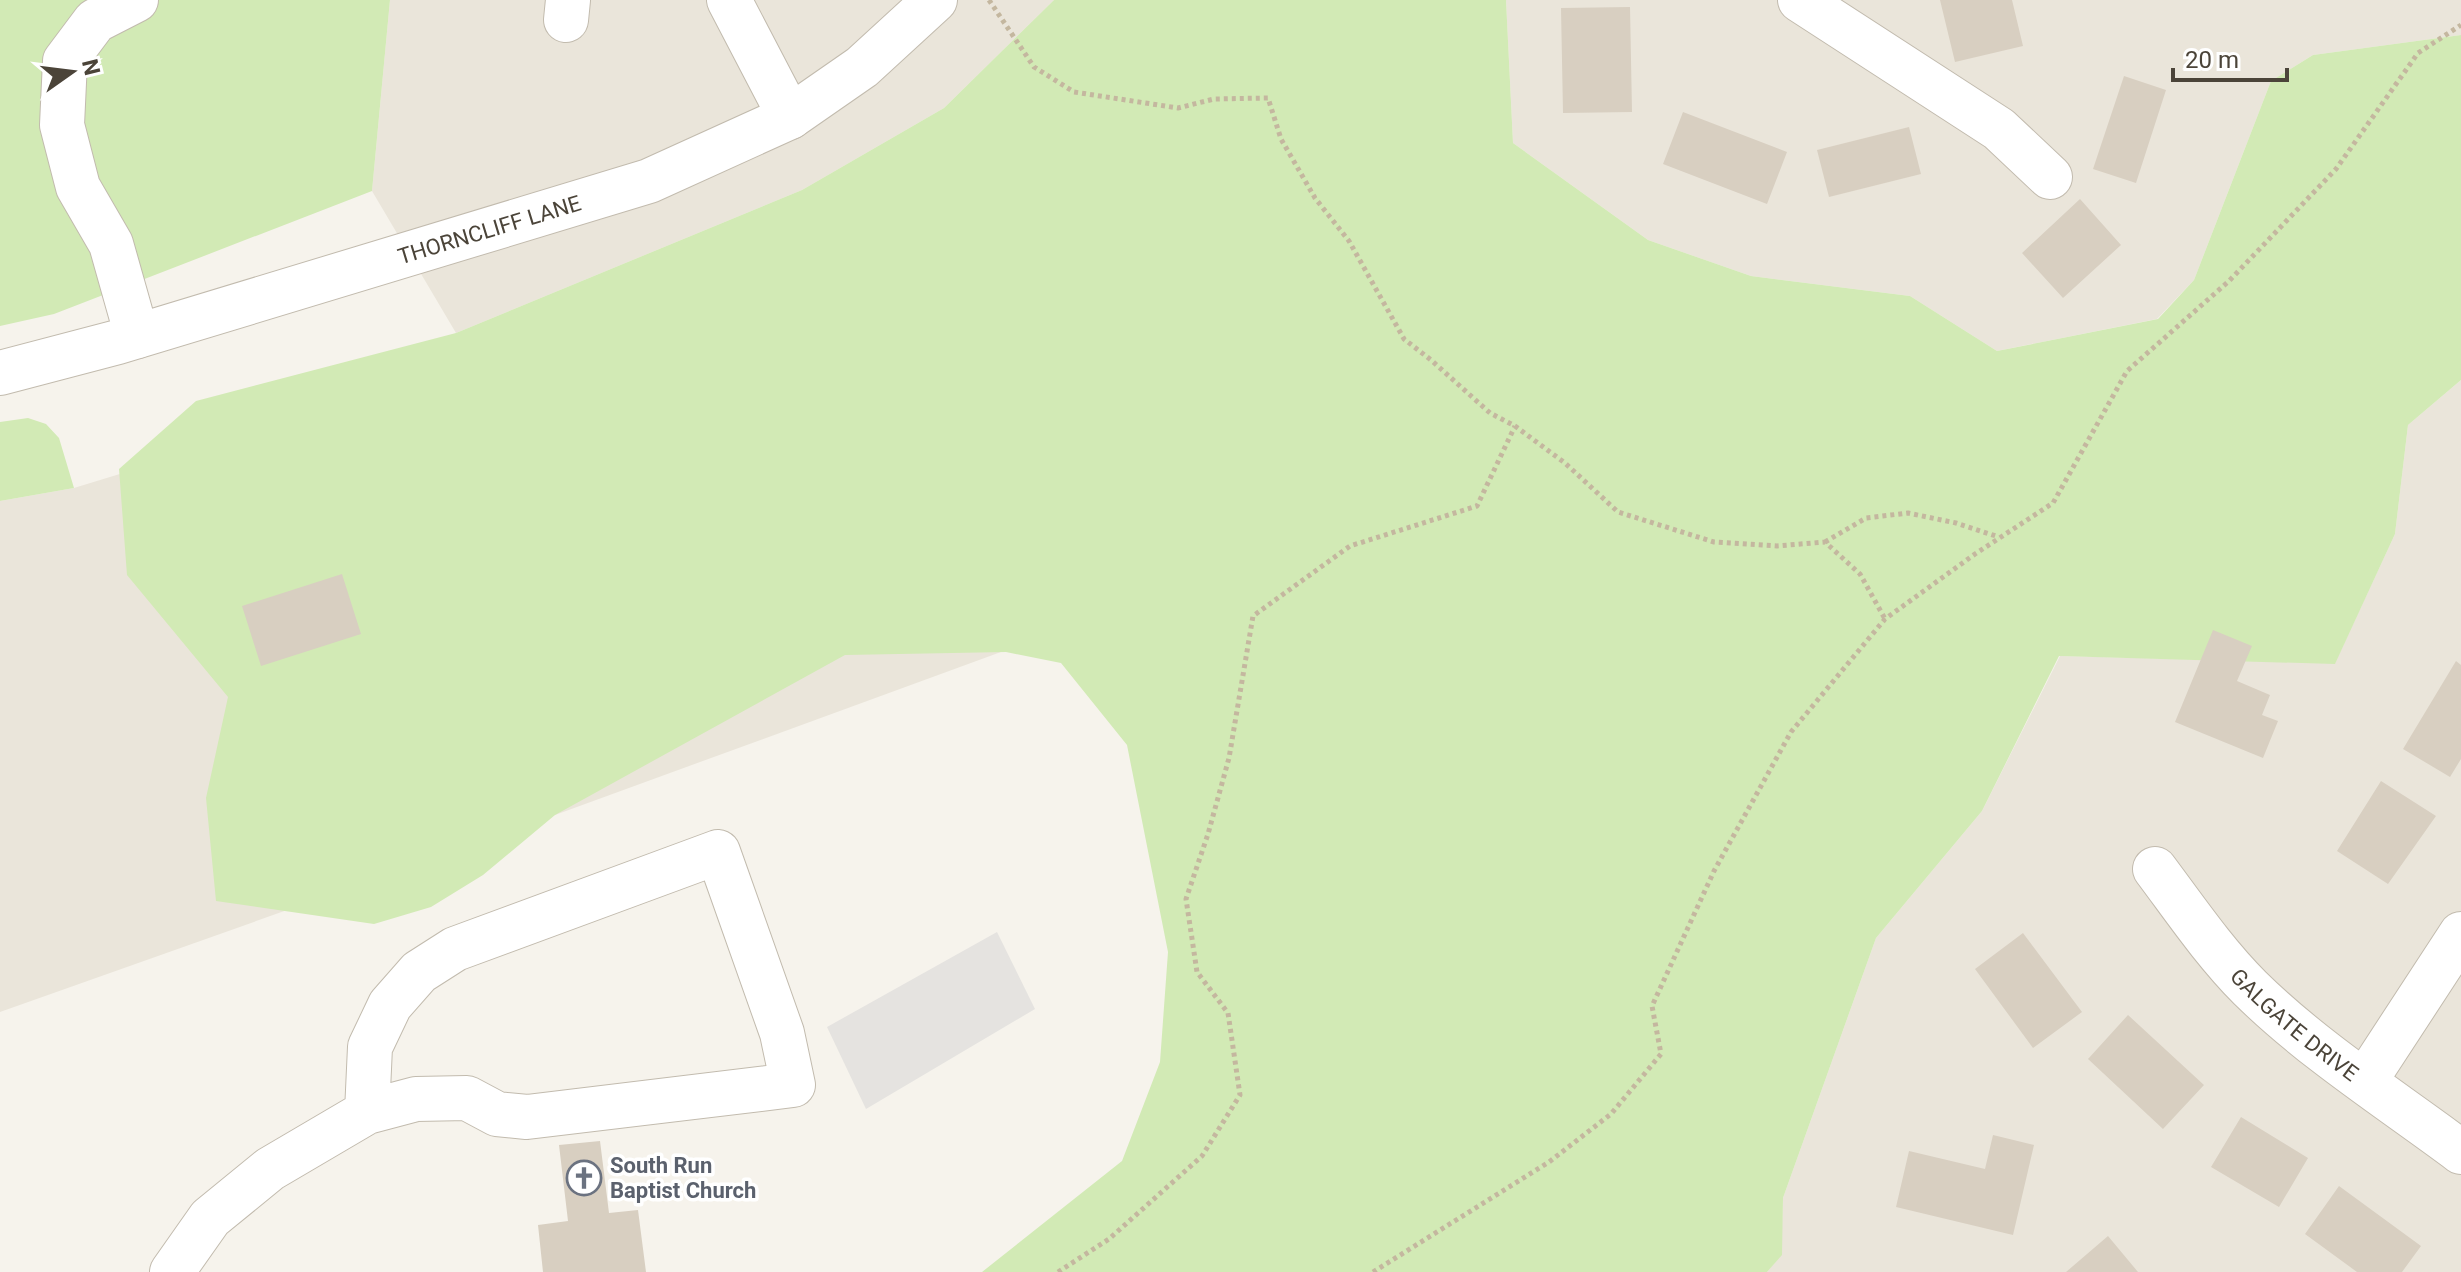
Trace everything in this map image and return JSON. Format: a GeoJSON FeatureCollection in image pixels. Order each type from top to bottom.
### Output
{"type":"FeatureCollection","features":[{"type":"Feature","properties":{"kind":"street"},"geometry":{"type":"LineString","coordinates":[[136,0],[95,21],[65,61],[62,125],[78,187],[111,244],[137,336]]}},
{"type":"Feature","properties":{"kind":"street"},"geometry":{"type":"LineString","coordinates":[[729,0],[790,117]]}},
{"type":"Feature","properties":{"kind":"street","name":"THORNCLIFF LANE"},"geometry":{"type":"LineString","coordinates":[[0,373],[137,336],[649,181],[790,117],[862,67],[935,0]]}},
{"type":"Feature","properties":{"kind":"street"},"geometry":{"type":"LineString","coordinates":[[1800,1],[1999,129],[2050,177]]}},
{"type":"Feature","properties":{"kind":"street"},"geometry":{"type":"LineString","coordinates":[[172,1272],[210,1218],[270,1169],[367,1112],[416,1099],[467,1098],[497,1114],[527,1117],[793,1085],[782,1033],[718,852],[455,949],[419,972],[390,1005],[370,1047],[367,1112]]}},
{"type":"Feature","properties":{"kind":"street","name":"GALGATE DRIVE"},"geometry":{"type":"LineString","coordinates":[[2155,869],[2247,985],[2289,1025],[2461,1152]]}},
{"type":"Feature","properties":{"kind":"street"},"geometry":{"type":"LineString","coordinates":[[2365,1081],[2461,934]]}},
{"type":"Feature","properties":{"kind":"path"},"geometry":{"type":"LineString","coordinates":[[989,0],[1034,67],[1074,92],[1178,108],[1214,99],[1268,98],[1281,139],[1315,198],[1349,241],[1404,339],[1490,413],[1515,426],[1565,463],[1618,512],[1714,542],[1777,546],[1825,542],[1866,518],[1908,513],[1956,523],[2000,537]]}},
{"type":"Feature","properties":{"kind":"path"},"geometry":{"type":"LineString","coordinates":[[1373,1272],[1549,1162],[1611,1114],[1661,1054],[1652,1006],[1714,871],[1791,732],[1885,619],[2053,503],[2135,361],[2229,281],[2336,169],[2418,53],[2461,25]]}},
{"type":"Feature","properties":{"kind":"path"},"geometry":{"type":"LineString","coordinates":[[1058,1272],[1109,1239],[1202,1156],[1240,1095],[1228,1013],[1197,972],[1186,899],[1229,758],[1253,616],[1350,546],[1477,506],[1515,426]]}},
{"type":"Feature","properties":{"kind":"path"},"geometry":{"type":"LineString","coordinates":[[1825,542],[1860,574],[1885,619]]}},
{"type":"Feature","properties":{"kind":"shaded area"},"geometry":{"type":"Polygon","coordinates":[[[390,0],[1054,0],[944,108],[802,190],[456,333],[372,191],[390,0]]]}},
{"type":"Feature","properties":{"kind":"shaded area"},"geometry":{"type":"Polygon","coordinates":[[[1506,0],[2461,0],[2461,35],[2313,55],[2271,81],[2194,280],[2157,319],[1997,351],[1910,296],[1751,276],[1648,240],[1513,143],[1506,0]]]}},
{"type":"Feature","properties":{"kind":"shaded area"},"geometry":{"type":"Polygon","coordinates":[[[1249,128],[1253,560],[555,815],[0,1012],[0,501],[74,488],[1249,128]]]}},
{"type":"Feature","properties":{"kind":"shaded area"},"geometry":{"type":"Polygon","coordinates":[[[2461,380],[2461,1272],[1767,1272],[1781,1255],[1783,1198],[1876,938],[1982,811],[2060,656],[2335,663],[2395,534],[2408,425],[2461,380]]]}},
{"type":"Feature","properties":{"kind":"shaded area"},"geometry":{"type":"Polygon","coordinates":[[[997,932],[1035,1009],[866,1109],[827,1027],[997,932]]]}},
{"type":"Feature","properties":{"kind":"green space"},"geometry":{"type":"Polygon","coordinates":[[[0,0],[390,0],[372,191],[54,314],[0,326],[0,0]]]}},
{"type":"Feature","properties":{"kind":"green space"},"geometry":{"type":"Polygon","coordinates":[[[1054,0],[1506,0],[1513,143],[1648,240],[1751,276],[1910,296],[1997,351],[2158,319],[2194,280],[2271,81],[2313,55],[2461,35],[2461,380],[2408,425],[2395,534],[2335,664],[2059,656],[1982,811],[1876,938],[1783,1198],[1782,1255],[1767,1272],[982,1272],[1122,1161],[1160,1062],[1168,952],[1127,745],[1061,663],[1006,652],[845,655],[555,815],[483,875],[431,907],[374,924],[216,901],[206,798],[228,697],[127,575],[119,469],[196,401],[456,333],[802,190],[944,108],[1054,0]]]}},
{"type":"Feature","properties":{"kind":"green space"},"geometry":{"type":"Polygon","coordinates":[[[28,418],[46,424],[59,438],[74,488],[0,501],[0,422],[28,418]]]}},
{"type":"Feature","properties":{"kind":"building"},"geometry":{"type":"Polygon","coordinates":[[[1940,0],[2012,0],[2023,46],[1955,62],[1940,0]]]}},
{"type":"Feature","properties":{"kind":"building"},"geometry":{"type":"Polygon","coordinates":[[[1630,7],[1632,112],[1563,113],[1561,8],[1630,7]]]}},
{"type":"Feature","properties":{"kind":"building"},"geometry":{"type":"Polygon","coordinates":[[[2124,76],[2166,90],[2136,183],[2093,169],[2124,76]]]}},
{"type":"Feature","properties":{"kind":"building"},"geometry":{"type":"Polygon","coordinates":[[[1683,112],[1787,152],[1767,204],[1663,164],[1683,112]]]}},
{"type":"Feature","properties":{"kind":"building"},"geometry":{"type":"Polygon","coordinates":[[[1909,127],[1921,174],[1829,197],[1817,150],[1909,127]]]}},
{"type":"Feature","properties":{"kind":"building"},"geometry":{"type":"Polygon","coordinates":[[[2080,199],[2121,245],[2063,298],[2022,253],[2080,199]]]}},
{"type":"Feature","properties":{"kind":"building"},"geometry":{"type":"Polygon","coordinates":[[[342,574],[361,634],[261,666],[242,606],[342,574]]]}},
{"type":"Feature","properties":{"kind":"building"},"geometry":{"type":"Polygon","coordinates":[[[2213,630],[2252,646],[2237,681],[2270,695],[2262,715],[2278,721],[2263,758],[2175,722],[2213,630]]]}},
{"type":"Feature","properties":{"kind":"building"},"geometry":{"type":"Polygon","coordinates":[[[2456,661],[2461,665],[2461,759],[2450,777],[2403,749],[2456,661]]]}},
{"type":"Feature","properties":{"kind":"building"},"geometry":{"type":"Polygon","coordinates":[[[2381,781],[2436,816],[2388,884],[2337,851],[2381,781]]]}},
{"type":"Feature","properties":{"kind":"building"},"geometry":{"type":"Polygon","coordinates":[[[2023,933],[2082,1012],[2033,1048],[1975,969],[2023,933]]]}},
{"type":"Feature","properties":{"kind":"building"},"geometry":{"type":"Polygon","coordinates":[[[2128,1015],[2204,1085],[2163,1129],[2088,1059],[2128,1015]]]}},
{"type":"Feature","properties":{"kind":"building"},"geometry":{"type":"Polygon","coordinates":[[[2241,1117],[2308,1158],[2279,1207],[2211,1167],[2241,1117]]]}},
{"type":"Feature","properties":{"kind":"building"},"geometry":{"type":"Polygon","coordinates":[[[1993,1135],[2034,1145],[2013,1235],[1896,1207],[1909,1151],[1985,1169],[1993,1135]]]}},
{"type":"Feature","properties":{"kind":"building","name":"South Run Baptist Church"},"geometry":{"type":"Polygon","coordinates":[[[600,1141],[609,1213],[638,1210],[646,1272],[543,1272],[538,1225],[568,1221],[559,1145],[600,1141]]]}},
{"type":"Feature","properties":{"kind":"building"},"geometry":{"type":"Polygon","coordinates":[[[2339,1186],[2421,1246],[2402,1272],[2357,1272],[2305,1234],[2339,1186]]]}},
{"type":"Feature","properties":{"kind":"building"},"geometry":{"type":"Polygon","coordinates":[[[2108,1236],[2138,1272],[2066,1272],[2108,1236]]]}},
{"type":"Feature","properties":{"kind":"place","name":"South Run Baptist Church"},"geometry":{"type":"Point","coordinates":[584,1178]}}]}
